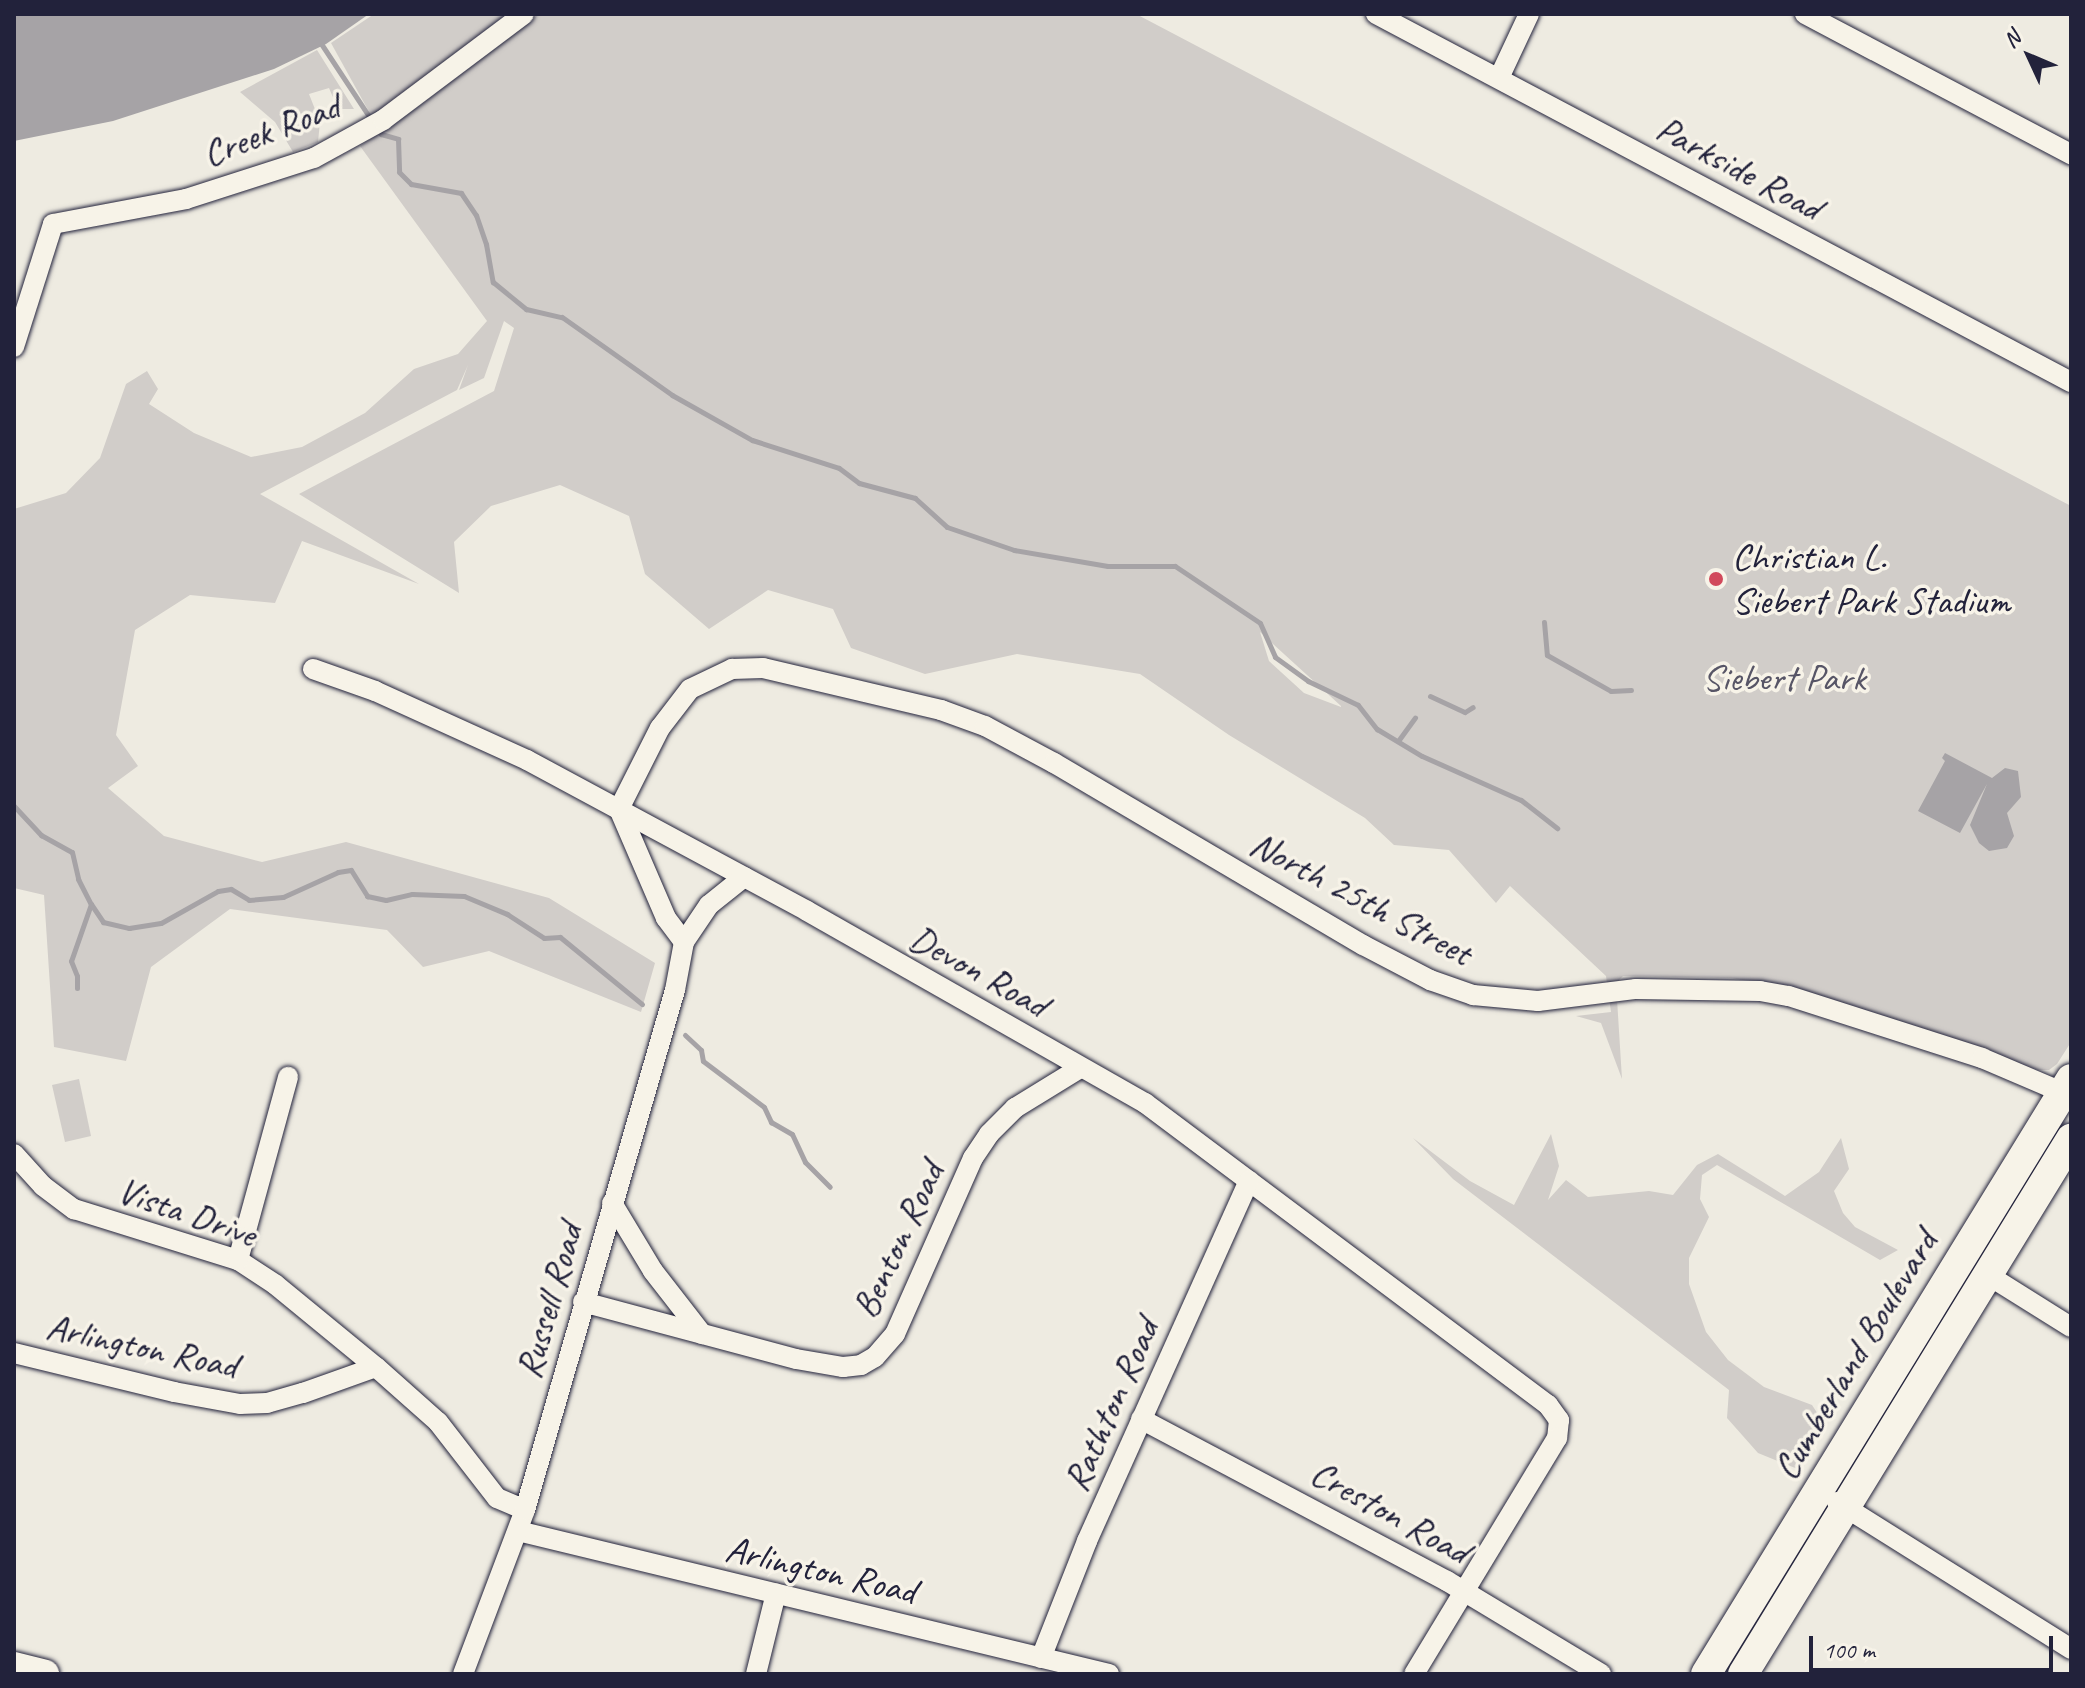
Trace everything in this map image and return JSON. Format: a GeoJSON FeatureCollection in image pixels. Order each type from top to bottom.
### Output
{"type":"FeatureCollection","features":[{"type":"Feature","properties":{"kind":"main road","name":"Cumberland Boulevard"},"geometry":{"type":"LineString","coordinates":[[1706,1674],[2068,1089]]}},
{"type":"Feature","properties":{"kind":"main road","name":"Cumberland Boulevard"},"geometry":{"type":"LineString","coordinates":[[1743,1674],[2071,1139]]}},
{"type":"Feature","properties":{"kind":"street","name":"Creek Road"},"geometry":{"type":"LineString","coordinates":[[14,347],[53,224],[104,216],[223,188],[314,158],[383,120],[524,14]]}},
{"type":"Feature","properties":{"kind":"street","name":"Parkside Road"},"geometry":{"type":"LineString","coordinates":[[1376,14],[2071,382]]}},
{"type":"Feature","properties":{"kind":"street"},"geometry":{"type":"LineString","coordinates":[[1499,78],[1529,14]]}},
{"type":"Feature","properties":{"kind":"street"},"geometry":{"type":"LineString","coordinates":[[1805,14],[2071,154]]}},
{"type":"Feature","properties":{"kind":"street","name":"North 25th Street"},"geometry":{"type":"LineString","coordinates":[[619,809],[660,728],[690,689],[703,679],[732,669],[763,668],[941,710],[985,726],[1054,763],[1363,945],[1430,980],[1473,995],[1538,1001],[1636,989],[1760,991],[1789,996],[2068,1089]]}},
{"type":"Feature","properties":{"kind":"street","name":"Devon Road"},"geometry":{"type":"LineString","coordinates":[[313,669],[455,726],[619,809],[1145,1103],[1548,1405],[1559,1420],[1557,1438],[1545,1463],[1465,1592]]}},
{"type":"Feature","properties":{"kind":"street"},"geometry":{"type":"LineString","coordinates":[[619,809],[666,918],[684,942]]}},
{"type":"Feature","properties":{"kind":"street","name":"Russell Road"},"geometry":{"type":"LineString","coordinates":[[463,1674],[525,1510],[675,990],[684,942],[709,905],[744,877]]}},
{"type":"Feature","properties":{"kind":"street","name":"Benton Road"},"geometry":{"type":"LineString","coordinates":[[583,1302],[820,1365],[843,1367],[875,1357],[895,1334],[973,1158],[989,1134],[1015,1108],[1080,1068]]}},
{"type":"Feature","properties":{"kind":"street"},"geometry":{"type":"LineString","coordinates":[[238,1260],[288,1077]]}},
{"type":"Feature","properties":{"kind":"street","name":"Vista Drive"},"geometry":{"type":"LineString","coordinates":[[14,1154],[43,1186],[74,1209],[238,1260],[276,1285],[376,1367]]}},
{"type":"Feature","properties":{"kind":"street","name":"Rathton Road"},"geometry":{"type":"LineString","coordinates":[[1041,1658],[1087,1541],[1249,1181]]}},
{"type":"Feature","properties":{"kind":"street"},"geometry":{"type":"LineString","coordinates":[[612,1203],[653,1271],[702,1334]]}},
{"type":"Feature","properties":{"kind":"street"},"geometry":{"type":"LineString","coordinates":[[1988,1275],[2071,1327]]}},
{"type":"Feature","properties":{"kind":"street","name":"Arlington Road"},"geometry":{"type":"LineString","coordinates":[[14,1353],[187,1395],[240,1404],[267,1403],[376,1367]]}},
{"type":"Feature","properties":{"kind":"street"},"geometry":{"type":"LineString","coordinates":[[376,1367],[438,1422],[487,1488],[506,1504],[525,1510]]}},
{"type":"Feature","properties":{"kind":"street","name":"Creston Road"},"geometry":{"type":"LineString","coordinates":[[1141,1419],[1207,1451],[1465,1592],[1601,1674]]}},
{"type":"Feature","properties":{"kind":"street"},"geometry":{"type":"LineString","coordinates":[[1819,1490],[2071,1649]]}},
{"type":"Feature","properties":{"kind":"street","name":"Arlington Road"},"geometry":{"type":"LineString","coordinates":[[518,1531],[1109,1674]]}},
{"type":"Feature","properties":{"kind":"street"},"geometry":{"type":"LineString","coordinates":[[1414,1674],[1465,1592]]}},
{"type":"Feature","properties":{"kind":"street"},"geometry":{"type":"LineString","coordinates":[[756,1674],[776,1593]]}},
{"type":"Feature","properties":{"kind":"street"},"geometry":{"type":"LineString","coordinates":[[14,1666],[45,1674]]}},
{"type":"Feature","properties":{"kind":"green space"},"geometry":{"type":"Polygon","coordinates":[[[374,14],[511,14],[373,119],[331,43],[374,14]]]}},
{"type":"Feature","properties":{"kind":"green space","name":"Siebert Park"},"geometry":{"type":"Polygon","coordinates":[[[539,14],[1136,14],[2071,506],[2071,1042],[2057,1064],[2049,1070],[2038,1070],[1801,990],[1731,978],[1623,976],[1616,983],[1622,1079],[1601,1023],[1576,1016],[1611,1012],[1606,976],[1510,886],[1496,903],[1449,850],[1394,845],[1365,818],[1229,735],[1140,674],[1017,654],[925,674],[851,648],[833,609],[768,590],[709,629],[645,574],[629,516],[560,485],[491,506],[454,542],[459,593],[299,494],[494,391],[514,328],[504,321],[484,378],[459,390],[468,365],[457,390],[260,494],[419,584],[302,541],[275,603],[190,595],[135,630],[116,735],[138,766],[108,788],[164,836],[262,862],[346,842],[549,898],[655,963],[641,1012],[489,951],[423,967],[387,930],[230,909],[151,967],[126,1061],[54,1047],[44,895],[14,888],[14,509],[66,493],[100,458],[126,384],[147,371],[158,389],[149,404],[194,433],[251,457],[302,447],[365,413],[414,369],[458,354],[487,321],[360,146],[419,106],[539,14]],[[1260,632],[1269,661],[1304,693],[1341,706],[1260,632]]]}},
{"type":"Feature","properties":{"kind":"green space"},"geometry":{"type":"Polygon","coordinates":[[[317,50],[354,109],[338,109],[329,88],[309,94],[320,122],[318,142],[293,152],[275,122],[240,92],[317,50]]]}},
{"type":"Feature","properties":{"kind":"green space"},"geometry":{"type":"Polygon","coordinates":[[[79,1079],[91,1136],[65,1142],[52,1085],[79,1079]]]}},
{"type":"Feature","properties":{"kind":"green space"},"geometry":{"type":"Polygon","coordinates":[[[1551,1134],[1559,1166],[1548,1200],[1566,1180],[1588,1197],[1649,1191],[1673,1195],[1697,1165],[1718,1154],[1785,1196],[1819,1172],[1841,1138],[1849,1169],[1834,1191],[1843,1213],[1855,1227],[1898,1250],[1880,1260],[1717,1165],[1702,1175],[1700,1199],[1709,1217],[1689,1258],[1689,1284],[1706,1332],[1728,1360],[1764,1387],[1812,1405],[1825,1425],[1800,1470],[1758,1453],[1727,1418],[1729,1390],[1453,1179],[1413,1138],[1470,1181],[1514,1205],[1551,1134]]]}},
{"type":"Feature","properties":{"kind":"shaded area"},"geometry":{"type":"Polygon","coordinates":[[[14,14],[369,14],[326,44],[274,69],[113,121],[14,141],[14,14]]]}},
{"type":"Feature","properties":{"kind":"shaded area"},"geometry":{"type":"Polygon","coordinates":[[[1945,753],[1992,778],[2005,768],[2018,771],[2021,797],[2007,813],[2014,836],[2007,848],[1989,851],[1979,843],[1970,825],[1987,784],[1960,833],[1918,811],[1945,761],[1942,758],[1945,753]]]}},
{"type":"Feature","properties":{"kind":"waterway"},"geometry":{"type":"LineString","coordinates":[[320,42],[372,121]]}},
{"type":"Feature","properties":{"kind":"waterway"},"geometry":{"type":"LineString","coordinates":[[378,129],[381,134],[398,139],[399,172],[411,184],[461,193],[476,215],[486,244],[493,282],[526,309],[562,317],[672,395],[752,440],[839,468],[859,483],[915,498],[947,527],[1014,550],[1108,566],[1175,566],[1260,623],[1275,657],[1308,681],[1358,705],[1377,729],[1422,756],[1521,800],[1557,828]]}},
{"type":"Feature","properties":{"kind":"waterway"},"geometry":{"type":"LineString","coordinates":[[1544,622],[1547,655],[1611,691],[1631,690]]}},
{"type":"Feature","properties":{"kind":"waterway"},"geometry":{"type":"LineString","coordinates":[[1430,696],[1465,712],[1473,707]]}},
{"type":"Feature","properties":{"kind":"waterway"},"geometry":{"type":"LineString","coordinates":[[1398,741],[1415,718]]}},
{"type":"Feature","properties":{"kind":"waterway"},"geometry":{"type":"LineString","coordinates":[[14,806],[41,835],[72,852],[78,879],[91,904],[71,961],[77,976],[77,988]]}},
{"type":"Feature","properties":{"kind":"waterway"},"geometry":{"type":"LineString","coordinates":[[91,904],[103,922],[129,928],[161,923],[218,891],[231,889],[249,900],[283,897],[338,872],[351,870],[367,896],[386,900],[412,894],[464,896],[507,914],[544,938],[560,937],[642,1004]]}},
{"type":"Feature","properties":{"kind":"waterway"},"geometry":{"type":"LineString","coordinates":[[685,1035],[701,1050],[703,1061],[764,1107],[771,1122],[792,1134],[805,1162],[830,1187]]}},
{"type":"Feature","properties":{"kind":"place","name":"Christian L. Siebert Park Stadium"},"geometry":{"type":"Point","coordinates":[1716,579]}}]}
